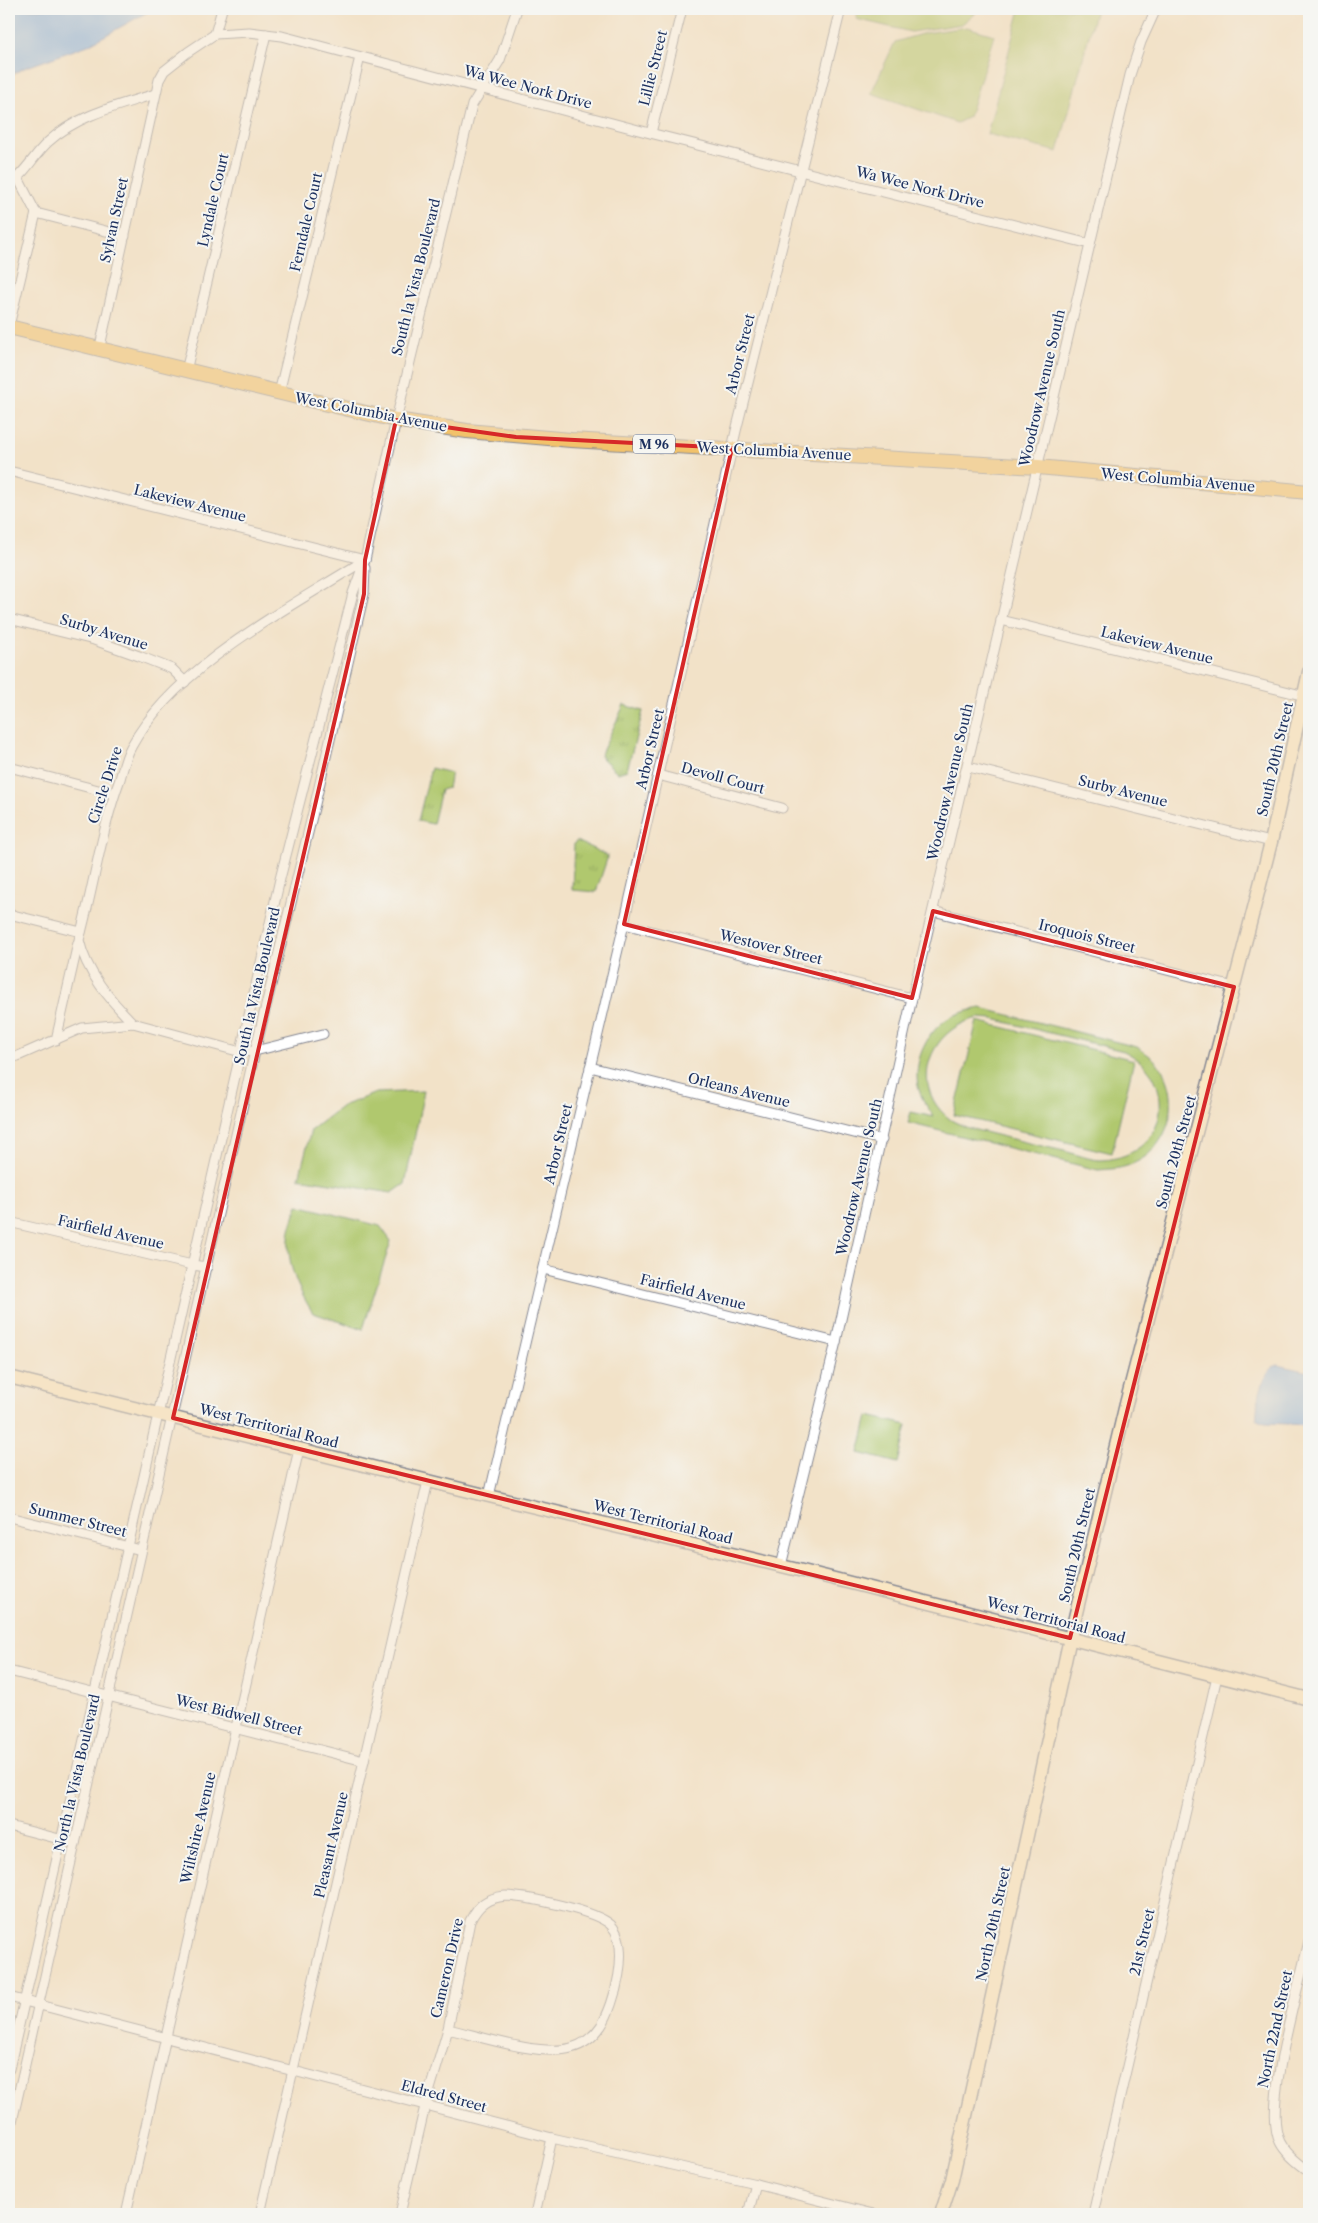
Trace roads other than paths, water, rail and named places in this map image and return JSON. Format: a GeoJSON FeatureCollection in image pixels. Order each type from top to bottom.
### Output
{"type":"FeatureCollection","features":[{"type":"Feature","properties":{"kind":"main road","name":"West Columbia Avenue"},"geometry":{"type":"LineString","coordinates":[[9,327],[99,351],[396,420],[516,437],[1038,467],[1309,492]]}},
{"type":"Feature","properties":{"kind":"main road","name":"South 20th Street"},"geometry":{"type":"LineString","coordinates":[[1070,1638],[1129,1395],[1271,842],[1309,672]]}},
{"type":"Feature","properties":{"kind":"main road","name":"West Territorial Road"},"geometry":{"type":"LineString","coordinates":[[9,1377],[781,1566],[1309,1699]]}},
{"type":"Feature","properties":{"kind":"main road","name":"North 20th Street"},"geometry":{"type":"LineString","coordinates":[[941,2214],[952,2180],[1070,1638]]}},
{"type":"Feature","properties":{"kind":"street"},"geometry":{"type":"LineString","coordinates":[[215,34],[222,9]]}},
{"type":"Feature","properties":{"kind":"street","name":"South la Vista Boulevard"},"geometry":{"type":"LineString","coordinates":[[158,1414],[280,879],[353,593],[365,560],[396,420],[472,105],[500,60],[517,9]]}},
{"type":"Feature","properties":{"kind":"street","name":"Lillie Street"},"geometry":{"type":"LineString","coordinates":[[650,133],[682,9]]}},
{"type":"Feature","properties":{"kind":"street","name":"Arbor Street"},"geometry":{"type":"LineString","coordinates":[[489,1496],[624,924],[732,448],[841,9]]}},
{"type":"Feature","properties":{"kind":"street","name":"Woodrow Avenue South"},"geometry":{"type":"LineString","coordinates":[[781,1566],[836,1342],[912,998],[1130,75],[1141,42],[1156,9]]}},
{"type":"Feature","properties":{"kind":"street","name":"Wa Wee Nork Drive"},"geometry":{"type":"LineString","coordinates":[[155,94],[164,71],[200,42],[215,34],[249,32],[266,34],[800,172],[1090,244]]}},
{"type":"Feature","properties":{"kind":"street","name":"Lyndale Court"},"geometry":{"type":"LineString","coordinates":[[186,371],[266,34]]}},
{"type":"Feature","properties":{"kind":"street","name":"Ferndale Court"},"geometry":{"type":"LineString","coordinates":[[279,393],[360,57]]}},
{"type":"Feature","properties":{"kind":"street"},"geometry":{"type":"LineString","coordinates":[[9,184],[18,178],[46,144],[63,129],[98,112],[155,94]]}},
{"type":"Feature","properties":{"kind":"street","name":"Sylvan Street"},"geometry":{"type":"LineString","coordinates":[[99,351],[155,94]]}},
{"type":"Feature","properties":{"kind":"street"},"geometry":{"type":"LineString","coordinates":[[9,327],[36,213],[18,178]]}},
{"type":"Feature","properties":{"kind":"street"},"geometry":{"type":"LineString","coordinates":[[36,213],[125,236]]}},
{"type":"Feature","properties":{"kind":"street","name":"Lakeview Avenue"},"geometry":{"type":"LineString","coordinates":[[9,472],[365,560]]}},
{"type":"Feature","properties":{"kind":"street","name":"South la Vista Boulevard"},"geometry":{"type":"LineString","coordinates":[[172,1418],[255,1051],[364,594],[365,560]]}},
{"type":"Feature","properties":{"kind":"street","name":"Circle Drive"},"geometry":{"type":"LineString","coordinates":[[56,1040],[114,794],[131,748],[152,714],[216,655],[365,560]]}},
{"type":"Feature","properties":{"kind":"street","name":"Surby Avenue"},"geometry":{"type":"LineString","coordinates":[[9,619],[94,640],[139,656],[172,669],[185,682]]}},
{"type":"Feature","properties":{"kind":"street","name":"Lakeview Avenue"},"geometry":{"type":"LineString","coordinates":[[1001,620],[1305,696]]}},
{"type":"Feature","properties":{"kind":"street"},"geometry":{"type":"LineString","coordinates":[[9,767],[114,794]]}},
{"type":"Feature","properties":{"kind":"street","name":"Surby Avenue"},"geometry":{"type":"LineString","coordinates":[[968,767],[1271,842]]}},
{"type":"Feature","properties":{"kind":"street","name":"Devoll Court"},"geometry":{"type":"LineString","coordinates":[[658,775],[782,808]]}},
{"type":"Feature","properties":{"kind":"street","name":"Iroquois Street"},"geometry":{"type":"LineString","coordinates":[[933,911],[1234,987]]}},
{"type":"Feature","properties":{"kind":"street"},"geometry":{"type":"LineString","coordinates":[[9,914],[80,936],[81,950],[96,978],[115,1005],[133,1023]]}},
{"type":"Feature","properties":{"kind":"street","name":"Westover Street"},"geometry":{"type":"LineString","coordinates":[[624,924],[912,998]]}},
{"type":"Feature","properties":{"kind":"street"},"geometry":{"type":"LineString","coordinates":[[9,1058],[82,1028],[133,1023],[241,1052],[255,1051],[323,1034]]}},
{"type":"Feature","properties":{"kind":"street","name":"Orleans Avenue"},"geometry":{"type":"LineString","coordinates":[[590,1067],[882,1140]]}},
{"type":"Feature","properties":{"kind":"street","name":"Fairfield Avenue"},"geometry":{"type":"LineString","coordinates":[[9,1222],[207,1267]]}},
{"type":"Feature","properties":{"kind":"street","name":"Fairfield Avenue"},"geometry":{"type":"LineString","coordinates":[[543,1269],[836,1342]]}},
{"type":"Feature","properties":{"kind":"street","name":"North la Vista Boulevard"},"geometry":{"type":"LineString","coordinates":[[9,2069],[158,1414]]}},
{"type":"Feature","properties":{"kind":"street","name":"North la Vista Boulevard"},"geometry":{"type":"LineString","coordinates":[[9,2134],[172,1418]]}},
{"type":"Feature","properties":{"kind":"street","name":"Wiltshire Avenue"},"geometry":{"type":"LineString","coordinates":[[126,2214],[299,1449]]}},
{"type":"Feature","properties":{"kind":"street","name":"Pleasant Avenue"},"geometry":{"type":"LineString","coordinates":[[260,2214],[428,1481]]}},
{"type":"Feature","properties":{"kind":"street","name":"Summer Street"},"geometry":{"type":"LineString","coordinates":[[9,1517],[141,1550]]}},
{"type":"Feature","properties":{"kind":"street"},"geometry":{"type":"LineString","coordinates":[[9,1671],[94,1693]]}},
{"type":"Feature","properties":{"kind":"street","name":"21st Street"},"geometry":{"type":"LineString","coordinates":[[1093,2214],[1217,1676]]}},
{"type":"Feature","properties":{"kind":"street","name":"West Bidwell Street"},"geometry":{"type":"LineString","coordinates":[[94,1693],[364,1761]]}},
{"type":"Feature","properties":{"kind":"street"},"geometry":{"type":"LineString","coordinates":[[9,1826],[75,1843]]}},
{"type":"Feature","properties":{"kind":"street","name":"Cameron Drive"},"geometry":{"type":"LineString","coordinates":[[400,2214],[425,2106],[448,2028],[470,1921],[475,1910],[493,1898],[519,1896],[579,1910],[598,1917],[609,1924],[615,1931],[620,1942],[621,1958],[615,1990],[609,2011],[601,2027],[589,2039],[571,2048],[552,2050],[528,2048],[448,2028]]}},
{"type":"Feature","properties":{"kind":"street","name":"North 22nd Street"},"geometry":{"type":"LineString","coordinates":[[1309,1941],[1278,2074],[1274,2115],[1280,2142],[1298,2164],[1309,2171]]}},
{"type":"Feature","properties":{"kind":"street","name":"Eldred Street"},"geometry":{"type":"LineString","coordinates":[[9,1997],[293,2069],[425,2106],[552,2138],[756,2184],[873,2214]]}},
{"type":"Feature","properties":{"kind":"street"},"geometry":{"type":"LineString","coordinates":[[535,2214],[552,2138]]}},
{"type":"Feature","properties":{"kind":"street"},"geometry":{"type":"LineString","coordinates":[[748,2214],[756,2184]]}},
{"type":"Feature","properties":{"kind":"water"},"geometry":{"type":"Polygon","coordinates":[[[9,9],[153,9],[88,45],[24,68],[9,76],[9,9]]]}},
{"type":"Feature","properties":{"kind":"water"},"geometry":{"type":"Polygon","coordinates":[[[1277,1365],[1309,1372],[1309,1425],[1265,1423],[1257,1420],[1257,1407],[1264,1381],[1272,1368],[1277,1365]]]}}]}
